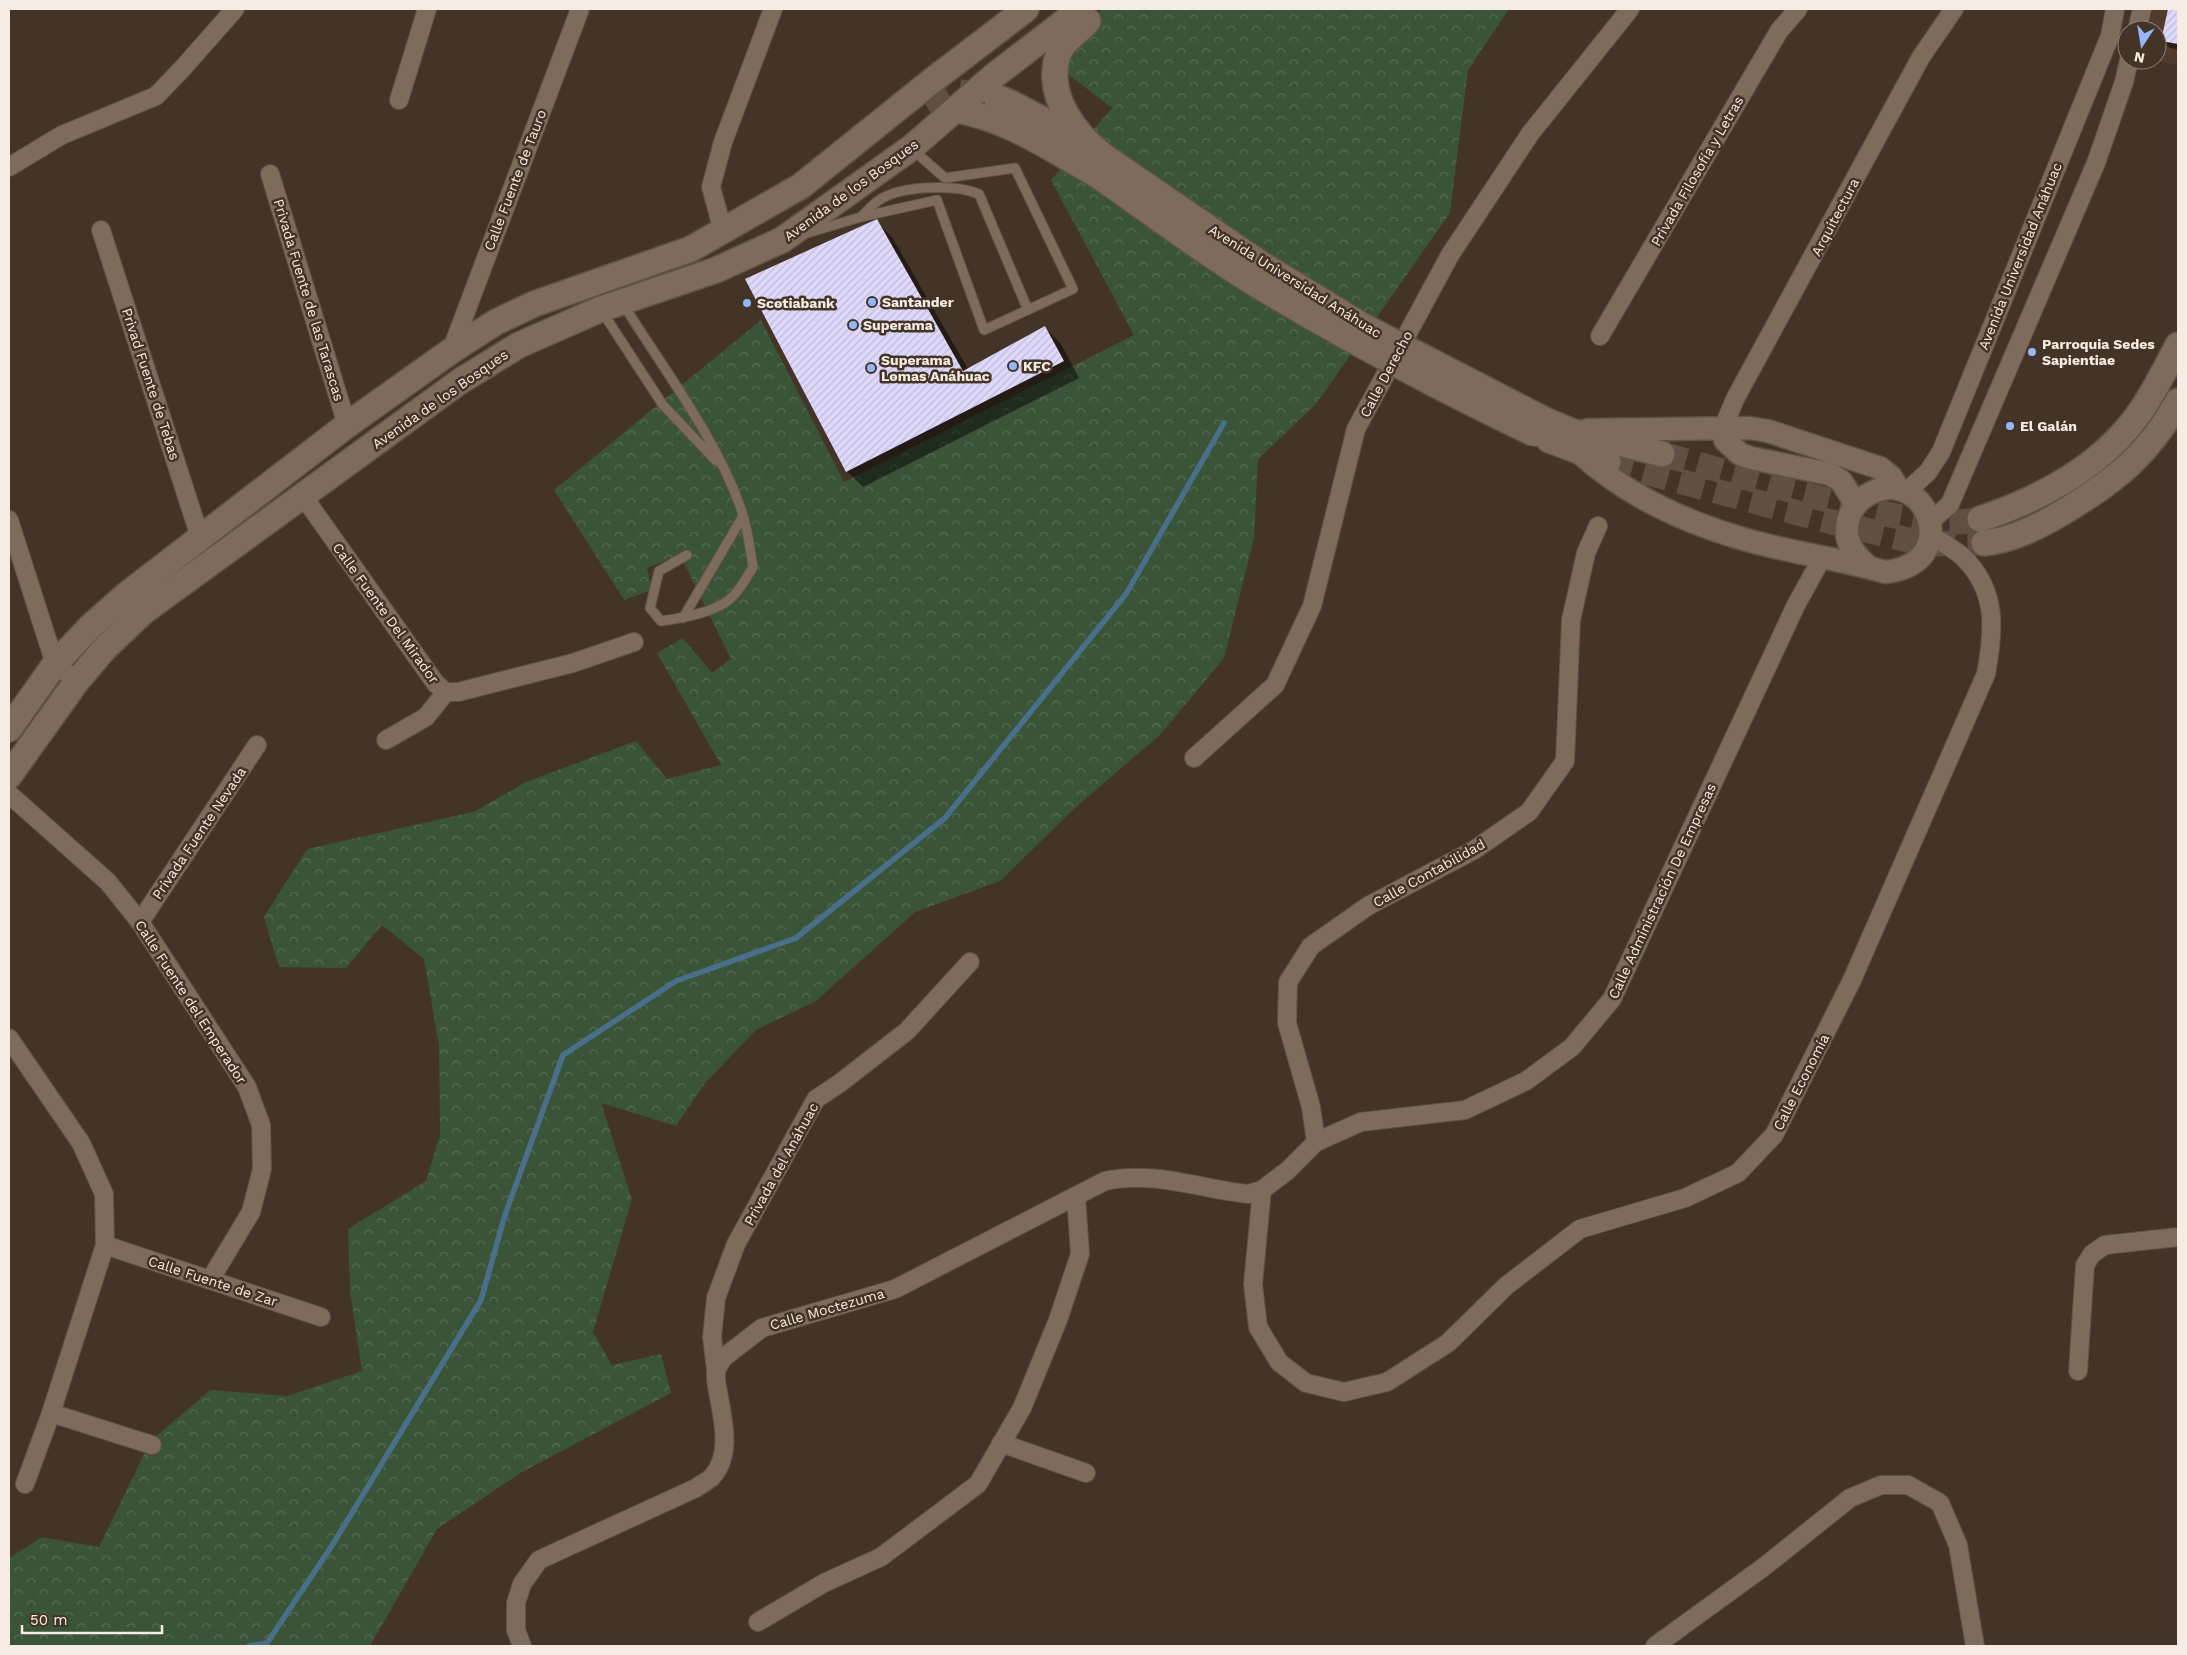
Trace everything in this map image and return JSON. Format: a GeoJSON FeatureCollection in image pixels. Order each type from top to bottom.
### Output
{"type":"FeatureCollection","features":[{"type":"Feature","properties":{"kind":"main road","name":"Avenida de los Bosques"},"geometry":{"type":"LineString","coordinates":[[9,776],[77,682],[105,648],[143,612],[459,382],[519,345],[611,306],[716,270],[782,240],[911,148],[995,75],[1082,9]]}},
{"type":"Feature","properties":{"kind":"main road","name":"Avenida Universidad Anáhuac"},"geometry":{"type":"LineString","coordinates":[[1097,9],[1087,23],[1064,44],[1058,55],[1056,76],[1059,97],[1065,114],[1097,159],[1252,282],[1355,342],[1451,394],[1573,440],[1608,462]]}},
{"type":"Feature","properties":{"kind":"main road"},"geometry":{"type":"LineString","coordinates":[[9,729],[55,664],[90,627],[200,537],[348,425],[496,322],[534,304],[691,249],[801,186],[1011,13]]}},
{"type":"Feature","properties":{"kind":"main road"},"geometry":{"type":"LineString","coordinates":[[996,97],[1011,103],[1097,159]]}},
{"type":"Feature","properties":{"kind":"main road"},"geometry":{"type":"LineString","coordinates":[[691,249],[739,242],[787,218],[926,105]]}},
{"type":"Feature","properties":{"kind":"main road","name":"Avenida Universidad Anáhuac"},"geometry":{"type":"LineString","coordinates":[[957,110],[981,114],[1097,159]]}},
{"type":"Feature","properties":{"kind":"main road"},"geometry":{"type":"LineString","coordinates":[[1980,519],[2034,498],[2074,475],[2109,448],[2138,415],[2178,345]]}},
{"type":"Feature","properties":{"kind":"main road"},"geometry":{"type":"LineString","coordinates":[[1984,543],[1998,542],[2043,525],[2108,485],[2143,451],[2159,431],[2178,400]]}},
{"type":"Feature","properties":{"kind":"main road","name":"Avenida Universidad Anáhuac"},"geometry":{"type":"LineString","coordinates":[[1573,440],[1662,454]]}},
{"type":"Feature","properties":{"kind":"street"},"geometry":{"type":"LineString","coordinates":[[9,167],[62,135],[156,96],[182,70],[235,9]]}},
{"type":"Feature","properties":{"kind":"street"},"geometry":{"type":"LineString","coordinates":[[399,100],[427,9]]}},
{"type":"Feature","properties":{"kind":"street","name":"Calle Fuente de Tauro"},"geometry":{"type":"LineString","coordinates":[[451,352],[580,9]]}},
{"type":"Feature","properties":{"kind":"street"},"geometry":{"type":"LineString","coordinates":[[722,231],[711,187],[723,142],[773,9]]}},
{"type":"Feature","properties":{"kind":"street","name":"Calle Derecho"},"geometry":{"type":"LineString","coordinates":[[1194,758],[1275,685],[1312,606],[1356,429],[1450,255],[1530,134],[1630,9]]}},
{"type":"Feature","properties":{"kind":"street","name":"Privada Filosofía y Letras"},"geometry":{"type":"LineString","coordinates":[[1600,336],[1779,31],[1798,9]]}},
{"type":"Feature","properties":{"kind":"street","name":"Arquitectura"},"geometry":{"type":"LineString","coordinates":[[1723,428],[1735,400],[1921,57],[1954,9]]}},
{"type":"Feature","properties":{"kind":"street","name":"Avenida Universidad Anáhuac"},"geometry":{"type":"LineString","coordinates":[[1902,491],[1928,472],[1941,452],[2110,36],[2115,9]]}},
{"type":"Feature","properties":{"kind":"street"},"geometry":{"type":"LineString","coordinates":[[1573,440],[1602,473],[1675,516],[1747,540],[1885,572],[1901,570],[1916,563],[1926,550],[1931,529],[1950,504],[2096,163],[2127,70]]}},
{"type":"Feature","properties":{"kind":"street","name":"Privada Fuente de las Tarascas"},"geometry":{"type":"LineString","coordinates":[[270,174],[348,425]]}},
{"type":"Feature","properties":{"kind":"street","name":"Privad Fuente de Tebas"},"geometry":{"type":"LineString","coordinates":[[101,230],[200,537]]}},
{"type":"Feature","properties":{"kind":"street"},"geometry":{"type":"LineString","coordinates":[[1723,428],[1725,440],[1740,454],[1751,458],[1830,474],[1841,481],[1856,504]]}},
{"type":"Feature","properties":{"kind":"street"},"geometry":{"type":"LineString","coordinates":[[1573,440],[1723,428],[1749,428],[1768,431],[1859,459],[1880,468],[1891,477],[1902,491],[1922,504],[1931,529]]}},
{"type":"Feature","properties":{"kind":"street"},"geometry":{"type":"LineString","coordinates":[[1869,567],[1856,557],[1848,542],[1847,526],[1851,511],[1864,496],[1875,491],[1886,488],[1902,491]]}},
{"type":"Feature","properties":{"kind":"street","name":"Calle Fuente Del Mirador"},"geometry":{"type":"LineString","coordinates":[[302,496],[436,684],[446,692],[458,692],[574,663],[634,642]]}},
{"type":"Feature","properties":{"kind":"street"},"geometry":{"type":"LineString","coordinates":[[9,520],[55,664],[77,682]]}},
{"type":"Feature","properties":{"kind":"street","name":"Calle Contabilidad"},"geometry":{"type":"LineString","coordinates":[[1316,1142],[1311,1107],[1287,1023],[1288,982],[1311,946],[1368,906],[1474,850],[1528,812],[1565,761],[1571,620],[1586,553],[1598,526]]}},
{"type":"Feature","properties":{"kind":"street"},"geometry":{"type":"LineString","coordinates":[[1822,558],[1847,526]]}},
{"type":"Feature","properties":{"kind":"street","name":"Calle Economía"},"geometry":{"type":"LineString","coordinates":[[1262,1190],[1253,1284],[1258,1326],[1279,1362],[1306,1383],[1344,1392],[1387,1382],[1448,1343],[1506,1286],[1580,1229],[1685,1198],[1738,1173],[1774,1135],[1852,980],[1986,674],[1993,639],[1992,610],[1982,582],[1963,557],[1931,529]]}},
{"type":"Feature","properties":{"kind":"street","name":"Calle Administración De Empresas"},"geometry":{"type":"LineString","coordinates":[[1316,1142],[1361,1122],[1465,1110],[1526,1081],[1572,1047],[1612,999],[1796,605],[1822,558]]}},
{"type":"Feature","properties":{"kind":"street"},"geometry":{"type":"LineString","coordinates":[[386,740],[426,717],[446,692]]}},
{"type":"Feature","properties":{"kind":"street","name":"Privada Fuente Nevada"},"geometry":{"type":"LineString","coordinates":[[140,922],[257,745]]}},
{"type":"Feature","properties":{"kind":"street","name":"Calle Fuente del Emperador"},"geometry":{"type":"LineString","coordinates":[[9,794],[108,882],[140,922],[247,1087],[260,1125],[262,1169],[251,1212],[210,1280]]}},
{"type":"Feature","properties":{"kind":"street","name":"Privada del Anáhuac"},"geometry":{"type":"LineString","coordinates":[[716,1370],[712,1337],[716,1298],[736,1244],[816,1099],[908,1031],[970,962]]}},
{"type":"Feature","properties":{"kind":"street"},"geometry":{"type":"LineString","coordinates":[[9,1038],[81,1144],[104,1194],[104,1245],[25,1484]]}},
{"type":"Feature","properties":{"kind":"street"},"geometry":{"type":"LineString","coordinates":[[1262,1190],[1287,1171],[1316,1142]]}},
{"type":"Feature","properties":{"kind":"street","name":"Calle Moctezuma"},"geometry":{"type":"LineString","coordinates":[[716,1370],[724,1358],[762,1328],[895,1289],[1105,1181],[1121,1177],[1140,1176],[1248,1194],[1262,1190]]}},
{"type":"Feature","properties":{"kind":"street"},"geometry":{"type":"LineString","coordinates":[[758,1622],[824,1583],[881,1557],[978,1484],[1022,1408],[1058,1320],[1080,1254],[1076,1196]]}},
{"type":"Feature","properties":{"kind":"street"},"geometry":{"type":"LineString","coordinates":[[2078,1371],[2085,1265],[2092,1254],[2105,1245],[2178,1236]]}},
{"type":"Feature","properties":{"kind":"street","name":"Calle Fuente de Zar"},"geometry":{"type":"LineString","coordinates":[[104,1245],[321,1317]]}},
{"type":"Feature","properties":{"kind":"street"},"geometry":{"type":"LineString","coordinates":[[522,1646],[516,1630],[516,1603],[522,1584],[539,1560],[696,1488],[712,1478],[720,1464],[725,1446],[716,1370]]}},
{"type":"Feature","properties":{"kind":"street"},"geometry":{"type":"LineString","coordinates":[[50,1413],[152,1446]]}},
{"type":"Feature","properties":{"kind":"street"},"geometry":{"type":"LineString","coordinates":[[1001,1443],[1086,1473]]}},
{"type":"Feature","properties":{"kind":"street"},"geometry":{"type":"LineString","coordinates":[[1655,1646],[1765,1566],[1850,1498],[1881,1485],[1908,1485],[1940,1503],[1958,1544],[1975,1646]]}},
{"type":"Feature","properties":{"kind":"lane"},"geometry":{"type":"LineString","coordinates":[[911,148],[945,178],[1015,168],[1073,289],[984,330],[937,200],[945,178]]}},
{"type":"Feature","properties":{"kind":"lane"},"geometry":{"type":"LineString","coordinates":[[861,217],[885,197],[926,186],[969,190],[980,194],[1028,310]]}},
{"type":"Feature","properties":{"kind":"lane"},"geometry":{"type":"LineString","coordinates":[[782,240],[861,217],[937,200]]}},
{"type":"Feature","properties":{"kind":"lane"},"geometry":{"type":"LineString","coordinates":[[611,306],[663,404],[724,470]]}},
{"type":"Feature","properties":{"kind":"lane"},"geometry":{"type":"LineString","coordinates":[[611,306],[692,411],[724,470],[743,516],[753,567],[734,596],[724,604],[683,618],[661,621],[650,608],[659,571],[687,555]]}},
{"type":"Feature","properties":{"kind":"lane"},"geometry":{"type":"LineString","coordinates":[[683,618],[743,516]]}},
{"type":"Feature","properties":{"kind":"shaded area"},"geometry":{"type":"Polygon","coordinates":[[[2153,9],[2178,9],[2178,65],[2167,63],[2167,20],[2151,20],[2153,9]]]}},
{"type":"Feature","properties":{"kind":"green space"},"geometry":{"type":"Polygon","coordinates":[[[1103,9],[1509,9],[1468,70],[1450,213],[1316,404],[1258,459],[1254,538],[1224,658],[1160,735],[1078,805],[1000,881],[915,912],[816,1001],[756,1030],[705,1083],[676,1126],[601,1103],[632,1199],[593,1332],[612,1365],[661,1354],[671,1393],[522,1472],[437,1529],[370,1646],[9,1646],[9,1558],[42,1537],[99,1547],[150,1442],[210,1390],[287,1396],[362,1371],[350,1291],[348,1229],[426,1181],[440,1135],[439,1045],[424,959],[382,925],[346,968],[279,967],[264,917],[307,849],[473,812],[526,782],[636,741],[667,779],[721,765],[657,653],[683,638],[712,673],[731,659],[680,555],[647,568],[652,590],[624,600],[554,490],[761,320],[844,482],[1134,335],[1051,180],[1112,108],[1061,69],[1084,24],[1103,9]]]}},
{"type":"Feature","properties":{"kind":"building"},"geometry":{"type":"Polygon","coordinates":[[[2168,9],[2178,9],[2178,44],[2167,42],[2166,20],[2168,9]]]}},
{"type":"Feature","properties":{"kind":"building","name":"Superama"},"geometry":{"type":"Polygon","coordinates":[[[877,219],[963,371],[1045,326],[1064,361],[846,472],[745,279],[877,219]]]}},
{"type":"Feature","properties":{"kind":"waterway"},"geometry":{"type":"LineString","coordinates":[[249,1646],[267,1643],[333,1544],[481,1300],[505,1215],[563,1055],[676,981],[796,938],[945,818],[1126,594],[1224,423]]}},
{"type":"Feature","properties":{"kind":"tunnel"},"geometry":{"type":"LineString","coordinates":[[926,105],[953,91],[991,96]]}},
{"type":"Feature","properties":{"kind":"tunnel"},"geometry":{"type":"LineString","coordinates":[[1662,454],[1810,496],[1905,518],[1934,522],[1980,519]]}},
{"type":"Feature","properties":{"kind":"tunnel"},"geometry":{"type":"LineString","coordinates":[[1608,462],[1828,521],[1925,544],[1984,543]]}},
{"type":"Feature","properties":{"kind":"place","name":"Santander"},"geometry":{"type":"Point","coordinates":[872,302]}},
{"type":"Feature","properties":{"kind":"place","name":"Scotiabank"},"geometry":{"type":"Point","coordinates":[747,303]}},
{"type":"Feature","properties":{"kind":"place","name":"Superama"},"geometry":{"type":"Point","coordinates":[853,325]}},
{"type":"Feature","properties":{"kind":"place","name":"Parroquia Sedes Sapientiae"},"geometry":{"type":"Point","coordinates":[2032,352]}},
{"type":"Feature","properties":{"kind":"place","name":"KFC"},"geometry":{"type":"Point","coordinates":[1013,366]}},
{"type":"Feature","properties":{"kind":"place","name":"Superama Lomas Anáhuac"},"geometry":{"type":"Point","coordinates":[871,368]}},
{"type":"Feature","properties":{"kind":"place","name":"El Galán"},"geometry":{"type":"Point","coordinates":[2010,426]}}]}
